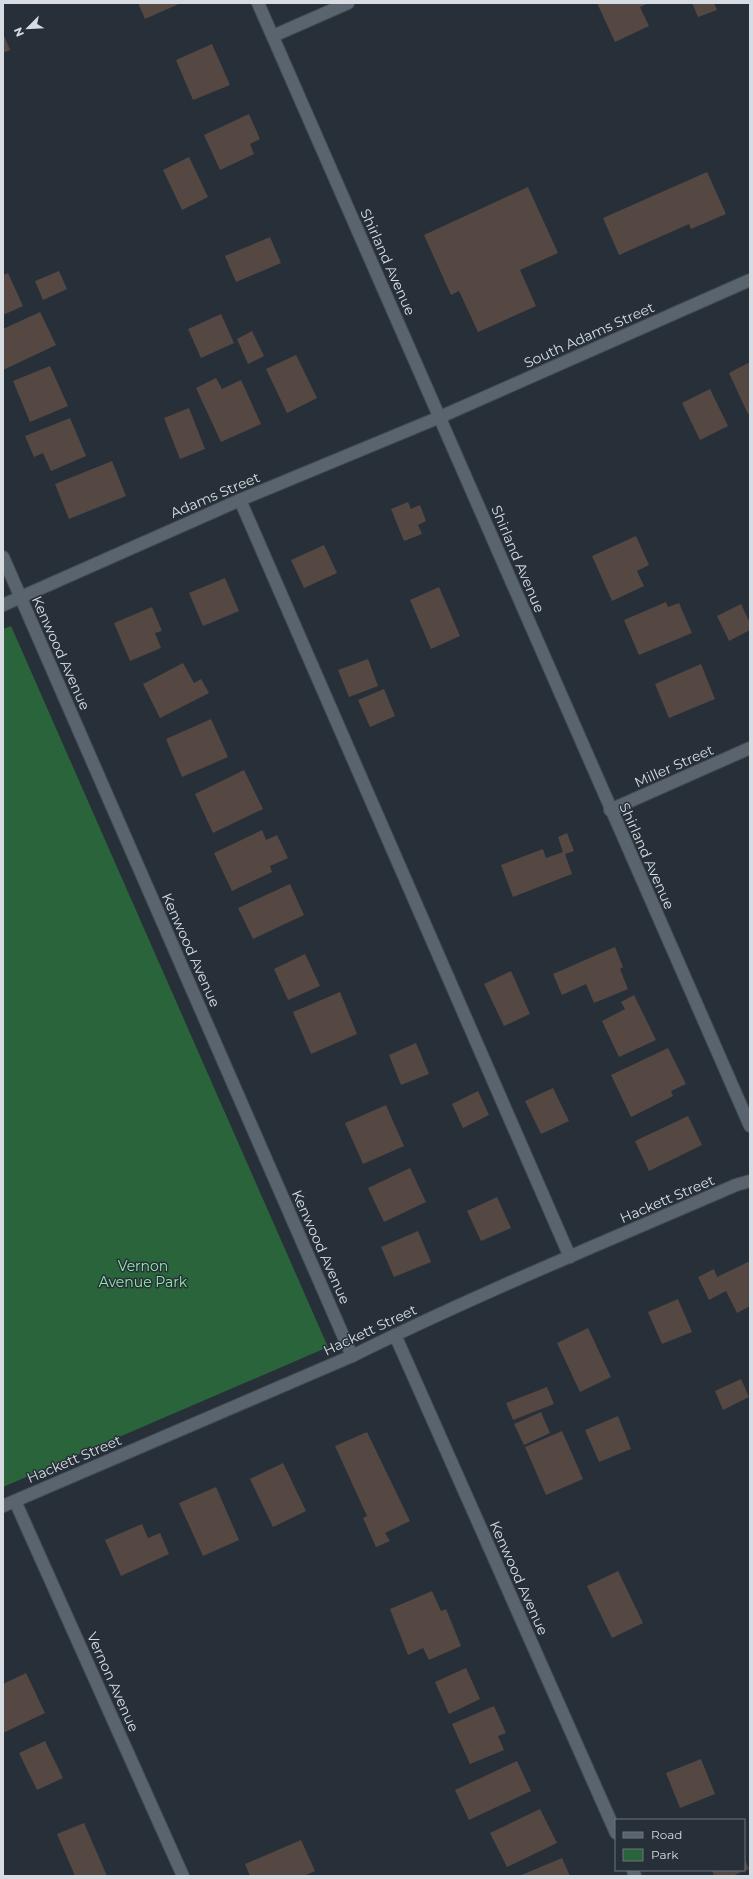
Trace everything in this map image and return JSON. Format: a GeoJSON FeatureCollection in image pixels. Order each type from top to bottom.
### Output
{"type":"FeatureCollection","features":[{"type":"Feature","properties":{"kind":"street","name":"Shirland Avenue"},"geometry":{"type":"LineString","coordinates":[[258,3],[440,417],[610,810],[750,1126]]}},
{"type":"Feature","properties":{"kind":"street"},"geometry":{"type":"LineString","coordinates":[[273,36],[348,3]]}},
{"type":"Feature","properties":{"kind":"street","name":"South Adams Street"},"geometry":{"type":"LineString","coordinates":[[440,417],[750,280]]}},
{"type":"Feature","properties":{"kind":"street","name":"Adams Street"},"geometry":{"type":"LineString","coordinates":[[3,605],[240,500],[440,417]]}},
{"type":"Feature","properties":{"kind":"street"},"geometry":{"type":"LineString","coordinates":[[240,500],[570,1257]]}},
{"type":"Feature","properties":{"kind":"street","name":"Kenwood Avenue"},"geometry":{"type":"LineString","coordinates":[[3,557],[352,1356]]}},
{"type":"Feature","properties":{"kind":"street","name":"Miller Street"},"geometry":{"type":"LineString","coordinates":[[610,810],[750,748]]}},
{"type":"Feature","properties":{"kind":"street","name":"Hackett Street"},"geometry":{"type":"LineString","coordinates":[[3,1506],[352,1356],[395,1335],[570,1257],[736,1185],[750,1181]]}},
{"type":"Feature","properties":{"kind":"street","name":"Kenwood Avenue"},"geometry":{"type":"LineString","coordinates":[[395,1335],[615,1830]]}},
{"type":"Feature","properties":{"kind":"street","name":"Vernon Avenue"},"geometry":{"type":"LineString","coordinates":[[16,1501],[183,1876]]}},
{"type":"Feature","properties":{"kind":"green space","name":"Vernon Avenue Park"},"geometry":{"type":"Polygon","coordinates":[[[11,626],[328,1347],[3,1487],[3,629],[11,626]]]}},
{"type":"Feature","properties":{"kind":"building"},"geometry":{"type":"Polygon","coordinates":[[[138,3],[181,3],[145,19],[138,3]]]}},
{"type":"Feature","properties":{"kind":"building"},"geometry":{"type":"Polygon","coordinates":[[[597,3],[649,3],[640,7],[649,26],[615,42],[597,3]]]}},
{"type":"Feature","properties":{"kind":"building"},"geometry":{"type":"Polygon","coordinates":[[[692,3],[714,3],[717,10],[698,17],[692,3]]]}},
{"type":"Feature","properties":{"kind":"building"},"geometry":{"type":"Polygon","coordinates":[[[3,33],[10,50],[3,53],[3,33]]]}},
{"type":"Feature","properties":{"kind":"building"},"geometry":{"type":"Polygon","coordinates":[[[212,44],[230,85],[193,100],[176,60],[212,44]]]}},
{"type":"Feature","properties":{"kind":"building"},"geometry":{"type":"Polygon","coordinates":[[[249,114],[260,139],[250,144],[254,154],[220,170],[204,135],[249,114]]]}},
{"type":"Feature","properties":{"kind":"building"},"geometry":{"type":"Polygon","coordinates":[[[189,157],[208,197],[182,210],[163,170],[189,157]]]}},
{"type":"Feature","properties":{"kind":"building"},"geometry":{"type":"Polygon","coordinates":[[[707,172],[726,214],[691,229],[689,224],[619,255],[603,218],[707,172]]]}},
{"type":"Feature","properties":{"kind":"building"},"geometry":{"type":"Polygon","coordinates":[[[528,187],[558,253],[520,270],[536,306],[478,332],[459,291],[451,295],[424,235],[528,187]]]}},
{"type":"Feature","properties":{"kind":"building"},"geometry":{"type":"Polygon","coordinates":[[[270,237],[281,263],[236,282],[225,256],[270,237]]]}},
{"type":"Feature","properties":{"kind":"building"},"geometry":{"type":"Polygon","coordinates":[[[59,271],[67,289],[43,300],[35,281],[59,271]]]}},
{"type":"Feature","properties":{"kind":"building"},"geometry":{"type":"Polygon","coordinates":[[[8,273],[23,306],[3,315],[3,275],[8,273]]]}},
{"type":"Feature","properties":{"kind":"building"},"geometry":{"type":"Polygon","coordinates":[[[40,312],[56,345],[3,370],[3,329],[40,312]]]}},
{"type":"Feature","properties":{"kind":"building"},"geometry":{"type":"Polygon","coordinates":[[[221,314],[234,343],[201,358],[188,329],[221,314]]]}},
{"type":"Feature","properties":{"kind":"building"},"geometry":{"type":"Polygon","coordinates":[[[252,331],[264,356],[248,364],[237,339],[252,331]]]}},
{"type":"Feature","properties":{"kind":"building"},"geometry":{"type":"Polygon","coordinates":[[[296,355],[317,398],[287,413],[266,369],[296,355]]]}},
{"type":"Feature","properties":{"kind":"building"},"geometry":{"type":"Polygon","coordinates":[[[750,362],[750,413],[748,414],[729,373],[750,362]]]}},
{"type":"Feature","properties":{"kind":"building"},"geometry":{"type":"Polygon","coordinates":[[[50,366],[68,406],[30,422],[13,381],[50,366]]]}},
{"type":"Feature","properties":{"kind":"building"},"geometry":{"type":"Polygon","coordinates":[[[216,378],[222,389],[241,380],[261,424],[221,442],[196,388],[216,378]]]}},
{"type":"Feature","properties":{"kind":"building"},"geometry":{"type":"Polygon","coordinates":[[[710,389],[728,426],[700,440],[682,403],[710,389]]]}},
{"type":"Feature","properties":{"kind":"building"},"geometry":{"type":"Polygon","coordinates":[[[189,408],[205,449],[180,459],[164,418],[189,408]]]}},
{"type":"Feature","properties":{"kind":"building"},"geometry":{"type":"Polygon","coordinates":[[[70,418],[86,456],[51,471],[43,453],[34,457],[25,436],[70,418]]]}},
{"type":"Feature","properties":{"kind":"building"},"geometry":{"type":"Polygon","coordinates":[[[112,461],[126,496],[69,519],[55,484],[112,461]]]}},
{"type":"Feature","properties":{"kind":"building"},"geometry":{"type":"Polygon","coordinates":[[[408,502],[411,509],[420,505],[426,521],[418,525],[422,534],[404,541],[391,509],[408,502]]]}},
{"type":"Feature","properties":{"kind":"building"},"geometry":{"type":"Polygon","coordinates":[[[636,536],[649,565],[637,571],[644,586],[612,601],[592,556],[636,536]]]}},
{"type":"Feature","properties":{"kind":"building"},"geometry":{"type":"Polygon","coordinates":[[[324,545],[337,573],[304,588],[291,560],[324,545]]]}},
{"type":"Feature","properties":{"kind":"building"},"geometry":{"type":"Polygon","coordinates":[[[225,578],[239,611],[203,626],[189,593],[225,578]]]}},
{"type":"Feature","properties":{"kind":"building"},"geometry":{"type":"Polygon","coordinates":[[[439,587],[460,636],[431,649],[410,600],[439,587]]]}},
{"type":"Feature","properties":{"kind":"building"},"geometry":{"type":"Polygon","coordinates":[[[666,602],[668,607],[679,603],[692,633],[639,655],[624,620],[666,602]]]}},
{"type":"Feature","properties":{"kind":"building"},"geometry":{"type":"Polygon","coordinates":[[[741,604],[750,623],[750,630],[729,641],[717,616],[741,604]]]}},
{"type":"Feature","properties":{"kind":"building"},"geometry":{"type":"Polygon","coordinates":[[[152,607],[162,631],[155,633],[161,648],[130,661],[114,623],[152,607]]]}},
{"type":"Feature","properties":{"kind":"building"},"geometry":{"type":"Polygon","coordinates":[[[368,659],[378,686],[349,697],[338,670],[368,659]]]}},
{"type":"Feature","properties":{"kind":"building"},"geometry":{"type":"Polygon","coordinates":[[[183,663],[194,683],[201,679],[209,693],[160,718],[143,684],[183,663]]]}},
{"type":"Feature","properties":{"kind":"building"},"geometry":{"type":"Polygon","coordinates":[[[701,664],[715,699],[669,718],[655,684],[701,664]]]}},
{"type":"Feature","properties":{"kind":"building"},"geometry":{"type":"Polygon","coordinates":[[[384,689],[395,716],[370,727],[358,700],[384,689]]]}},
{"type":"Feature","properties":{"kind":"building"},"geometry":{"type":"Polygon","coordinates":[[[211,719],[228,757],[182,777],[166,739],[211,719]]]}},
{"type":"Feature","properties":{"kind":"building"},"geometry":{"type":"Polygon","coordinates":[[[244,770],[263,809],[213,833],[195,794],[244,770]]]}},
{"type":"Feature","properties":{"kind":"building"},"geometry":{"type":"Polygon","coordinates":[[[262,830],[266,840],[277,835],[288,858],[270,866],[272,872],[232,891],[214,853],[262,830]]]}},
{"type":"Feature","properties":{"kind":"building"},"geometry":{"type":"Polygon","coordinates":[[[567,833],[574,851],[565,854],[572,874],[513,897],[501,865],[543,849],[546,858],[563,852],[558,837],[567,833]]]}},
{"type":"Feature","properties":{"kind":"building"},"geometry":{"type":"Polygon","coordinates":[[[290,884],[304,915],[253,939],[238,908],[290,884]]]}},
{"type":"Feature","properties":{"kind":"building"},"geometry":{"type":"Polygon","coordinates":[[[615,947],[623,967],[620,969],[628,989],[594,1003],[586,984],[562,995],[553,974],[615,947]]]}},
{"type":"Feature","properties":{"kind":"building"},"geometry":{"type":"Polygon","coordinates":[[[305,954],[320,986],[288,1000],[274,969],[305,954]]]}},
{"type":"Feature","properties":{"kind":"building"},"geometry":{"type":"Polygon","coordinates":[[[511,971],[530,1014],[504,1026],[484,984],[511,971]]]}},
{"type":"Feature","properties":{"kind":"building"},"geometry":{"type":"Polygon","coordinates":[[[340,992],[357,1034],[311,1054],[293,1012],[340,992]]]}},
{"type":"Feature","properties":{"kind":"building"},"geometry":{"type":"Polygon","coordinates":[[[634,995],[656,1040],[619,1057],[602,1021],[625,1009],[621,1002],[634,995]]]}},
{"type":"Feature","properties":{"kind":"building"},"geometry":{"type":"Polygon","coordinates":[[[416,1043],[429,1074],[401,1085],[389,1055],[416,1043]]]}},
{"type":"Feature","properties":{"kind":"building"},"geometry":{"type":"Polygon","coordinates":[[[668,1048],[686,1084],[671,1091],[673,1096],[631,1117],[611,1075],[668,1048]]]}},
{"type":"Feature","properties":{"kind":"building"},"geometry":{"type":"Polygon","coordinates":[[[553,1088],[569,1121],[541,1134],[525,1101],[553,1088]]]}},
{"type":"Feature","properties":{"kind":"building"},"geometry":{"type":"Polygon","coordinates":[[[478,1091],[489,1115],[463,1128],[452,1104],[478,1091]]]}},
{"type":"Feature","properties":{"kind":"building"},"geometry":{"type":"Polygon","coordinates":[[[386,1105],[404,1146],[363,1164],[345,1123],[386,1105]]]}},
{"type":"Feature","properties":{"kind":"building"},"geometry":{"type":"Polygon","coordinates":[[[688,1116],[702,1145],[649,1171],[635,1141],[688,1116]]]}},
{"type":"Feature","properties":{"kind":"building"},"geometry":{"type":"Polygon","coordinates":[[[410,1168],[426,1202],[384,1222],[368,1188],[410,1168]]]}},
{"type":"Feature","properties":{"kind":"building"},"geometry":{"type":"Polygon","coordinates":[[[497,1197],[511,1228],[481,1241],[467,1211],[497,1197]]]}},
{"type":"Feature","properties":{"kind":"building"},"geometry":{"type":"Polygon","coordinates":[[[418,1231],[431,1262],[394,1277],[381,1247],[418,1231]]]}},
{"type":"Feature","properties":{"kind":"building"},"geometry":{"type":"Polygon","coordinates":[[[750,1261],[750,1306],[737,1313],[726,1291],[709,1300],[698,1277],[714,1269],[717,1277],[750,1261]]]}},
{"type":"Feature","properties":{"kind":"building"},"geometry":{"type":"Polygon","coordinates":[[[678,1299],[692,1332],[662,1344],[648,1312],[678,1299]]]}},
{"type":"Feature","properties":{"kind":"building"},"geometry":{"type":"Polygon","coordinates":[[[588,1328],[611,1377],[580,1392],[557,1343],[588,1328]]]}},
{"type":"Feature","properties":{"kind":"building"},"geometry":{"type":"Polygon","coordinates":[[[741,1379],[749,1397],[723,1410],[715,1391],[741,1379]]]}},
{"type":"Feature","properties":{"kind":"building"},"geometry":{"type":"Polygon","coordinates":[[[547,1387],[554,1404],[513,1420],[506,1403],[547,1387]]]}},
{"type":"Feature","properties":{"kind":"building"},"geometry":{"type":"Polygon","coordinates":[[[541,1412],[550,1433],[524,1445],[514,1424],[541,1412]]]}},
{"type":"Feature","properties":{"kind":"building"},"geometry":{"type":"Polygon","coordinates":[[[618,1416],[631,1449],[599,1462],[585,1430],[618,1416]]]}},
{"type":"Feature","properties":{"kind":"building"},"geometry":{"type":"Polygon","coordinates":[[[562,1431],[583,1479],[546,1495],[525,1447],[562,1431]]]}},
{"type":"Feature","properties":{"kind":"building"},"geometry":{"type":"Polygon","coordinates":[[[367,1432],[410,1521],[385,1533],[390,1541],[376,1547],[363,1518],[367,1516],[335,1446],[367,1432]]]}},
{"type":"Feature","properties":{"kind":"building"},"geometry":{"type":"Polygon","coordinates":[[[283,1463],[306,1511],[273,1527],[250,1479],[283,1463]]]}},
{"type":"Feature","properties":{"kind":"building"},"geometry":{"type":"Polygon","coordinates":[[[216,1487],[239,1540],[203,1556],[179,1503],[216,1487]]]}},
{"type":"Feature","properties":{"kind":"building"},"geometry":{"type":"Polygon","coordinates":[[[142,1524],[148,1538],[160,1533],[169,1554],[121,1576],[105,1540],[142,1524]]]}},
{"type":"Feature","properties":{"kind":"building"},"geometry":{"type":"Polygon","coordinates":[[[618,1571],[643,1623],[612,1638],[587,1586],[618,1571]]]}},
{"type":"Feature","properties":{"kind":"building"},"geometry":{"type":"Polygon","coordinates":[[[432,1591],[441,1611],[446,1609],[461,1646],[429,1660],[423,1648],[408,1655],[390,1609],[432,1591]]]}},
{"type":"Feature","properties":{"kind":"building"},"geometry":{"type":"Polygon","coordinates":[[[466,1668],[480,1699],[449,1714],[435,1682],[466,1668]]]}},
{"type":"Feature","properties":{"kind":"building"},"geometry":{"type":"Polygon","coordinates":[[[26,1673],[45,1713],[3,1733],[3,1684],[26,1673]]]}},
{"type":"Feature","properties":{"kind":"building"},"geometry":{"type":"Polygon","coordinates":[[[494,1706],[506,1733],[498,1736],[504,1750],[470,1764],[452,1724],[494,1706]]]}},
{"type":"Feature","properties":{"kind":"building"},"geometry":{"type":"Polygon","coordinates":[[[45,1741],[63,1778],[37,1790],[19,1753],[45,1741]]]}},
{"type":"Feature","properties":{"kind":"building"},"geometry":{"type":"Polygon","coordinates":[[[701,1759],[715,1794],[680,1808],[666,1773],[701,1759]]]}},
{"type":"Feature","properties":{"kind":"building"},"geometry":{"type":"Polygon","coordinates":[[[517,1761],[531,1791],[469,1820],[455,1790],[517,1761]]]}},
{"type":"Feature","properties":{"kind":"building"},"geometry":{"type":"Polygon","coordinates":[[[540,1809],[557,1843],[507,1867],[490,1833],[540,1809]]]}},
{"type":"Feature","properties":{"kind":"building"},"geometry":{"type":"Polygon","coordinates":[[[84,1823],[107,1876],[75,1876],[57,1834],[84,1823]]]}},
{"type":"Feature","properties":{"kind":"building"},"geometry":{"type":"Polygon","coordinates":[[[301,1840],[315,1871],[304,1876],[250,1876],[245,1864],[301,1840]]]}},
{"type":"Feature","properties":{"kind":"building"},"geometry":{"type":"Polygon","coordinates":[[[562,1858],[570,1876],[519,1876],[562,1858]]]}},
{"type":"Feature","properties":{"kind":"building"},"geometry":{"type":"Polygon","coordinates":[[[745,1860],[749,1869],[745,1871],[745,1860]]]}},
{"type":"Feature","properties":{"kind":"building"},"geometry":{"type":"Polygon","coordinates":[[[712,1871],[744,1871],[732,1876],[714,1876],[712,1871]]]}}]}
